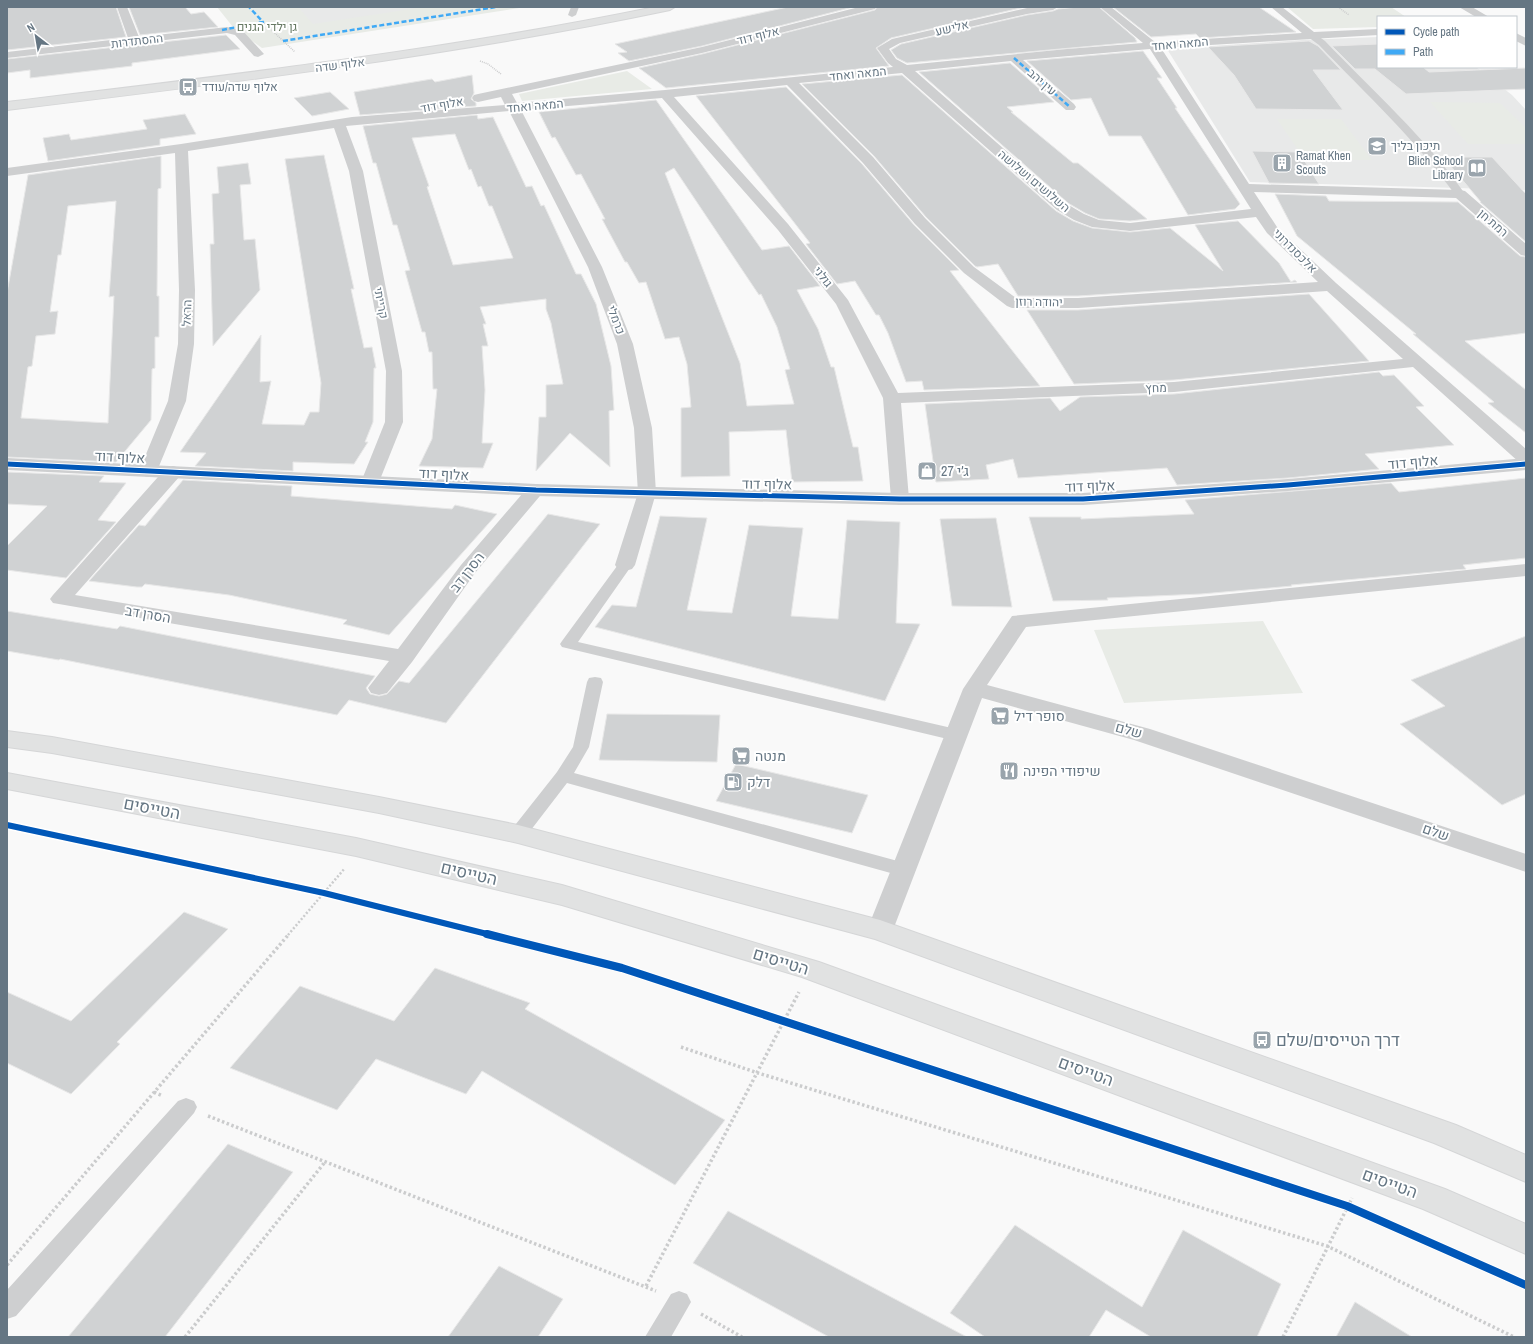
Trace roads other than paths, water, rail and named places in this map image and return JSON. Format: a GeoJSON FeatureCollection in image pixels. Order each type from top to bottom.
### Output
{"type":"FeatureCollection","features":[{"type":"Feature","properties":{"kind":"main road","name":"אלוף שדה"},"geometry":{"type":"LineString","coordinates":[[7,106],[379,60],[547,33],[670,7]]}},
{"type":"Feature","properties":{"kind":"main road","name":"אלוף שדה"},"geometry":{"type":"LineString","coordinates":[[7,95],[206,72],[396,45]]}},
{"type":"Feature","properties":{"kind":"main road"},"geometry":{"type":"LineString","coordinates":[[7,738],[60,746],[371,804],[518,834],[880,930],[1445,1134],[1526,1169]]}},
{"type":"Feature","properties":{"kind":"main road","name":"הטייסים"},"geometry":{"type":"LineString","coordinates":[[7,781],[362,848],[562,895],[809,969],[1434,1199],[1526,1239]]}},
{"type":"Feature","properties":{"kind":"street"},"geometry":{"type":"LineString","coordinates":[[122,7],[135,41]]}},
{"type":"Feature","properties":{"kind":"street","name":"אלוף דוד"},"geometry":{"type":"LineString","coordinates":[[7,172],[181,148],[338,123],[522,90],[702,50],[871,7]]}},
{"type":"Feature","properties":{"kind":"street","name":"אלישע"},"geometry":{"type":"LineString","coordinates":[[904,69],[892,61],[883,48],[896,41],[1027,11],[1053,7]]}},
{"type":"Feature","properties":{"kind":"street","name":"אלכסנדרוני"},"geometry":{"type":"LineString","coordinates":[[1105,7],[1153,46],[1161,56],[1200,120],[1246,188],[1272,230],[1331,286],[1526,459]]}},
{"type":"Feature","properties":{"kind":"street"},"geometry":{"type":"LineString","coordinates":[[1276,7],[1312,35]]}},
{"type":"Feature","properties":{"kind":"street"},"geometry":{"type":"LineString","coordinates":[[1464,7],[1482,16]]}},
{"type":"Feature","properties":{"kind":"street","name":"ההסתדרות"},"geometry":{"type":"LineString","coordinates":[[7,55],[227,30],[239,33],[258,54]]}},
{"type":"Feature","properties":{"kind":"street"},"geometry":{"type":"LineString","coordinates":[[1518,30],[1526,43]]}},
{"type":"Feature","properties":{"kind":"street","name":"המאה ואחד"},"geometry":{"type":"LineString","coordinates":[[338,123],[791,82],[1014,58],[1225,40],[1377,32]]}},
{"type":"Feature","properties":{"kind":"street","name":"עין יהב"},"geometry":{"type":"LineString","coordinates":[[1014,58],[1070,106]]}},
{"type":"Feature","properties":{"kind":"street","name":"השלושים ושלושה"},"geometry":{"type":"LineString","coordinates":[[904,69],[1062,207],[1079,217],[1097,224],[1130,227],[1261,212]]}},
{"type":"Feature","properties":{"kind":"street","name":"יהודה רוזן"},"geometry":{"type":"LineString","coordinates":[[791,82],[868,160],[920,221],[969,270],[1012,303],[1078,303],[1331,286]]}},
{"type":"Feature","properties":{"kind":"street","name":"כרמלי"},"geometry":{"type":"LineString","coordinates":[[505,93],[595,267],[625,344],[643,428],[647,493],[625,565]]}},
{"type":"Feature","properties":{"kind":"street","name":"גולני"},"geometry":{"type":"LineString","coordinates":[[665,94],[784,227],[843,303],[892,398],[900,499]]}},
{"type":"Feature","properties":{"kind":"street","name":"קרייתי"},"geometry":{"type":"LineString","coordinates":[[338,123],[345,138],[356,171],[394,371],[394,422],[370,482]]}},
{"type":"Feature","properties":{"kind":"street","name":"הראל"},"geometry":{"type":"LineString","coordinates":[[148,471],[177,401],[186,344],[187,290],[181,148]]}},
{"type":"Feature","properties":{"kind":"street"},"geometry":{"type":"LineString","coordinates":[[1246,188],[1460,194]]}},
{"type":"Feature","properties":{"kind":"street","name":"רמת חן"},"geometry":{"type":"LineString","coordinates":[[1460,194],[1526,252]]}},
{"type":"Feature","properties":{"kind":"street","name":"מחץ"},"geometry":{"type":"LineString","coordinates":[[892,398],[1174,387],[1418,362]]}},
{"type":"Feature","properties":{"kind":"street","name":"אלוף דוד"},"geometry":{"type":"LineString","coordinates":[[7,464],[536,490],[900,499],[1083,499],[1288,485],[1526,464]]}},
{"type":"Feature","properties":{"kind":"street","name":"הסרן דב"},"geometry":{"type":"LineString","coordinates":[[173,472],[60,599],[404,657]]}},
{"type":"Feature","properties":{"kind":"street","name":"הסרן דב"},"geometry":{"type":"LineString","coordinates":[[379,688],[404,657],[468,569],[536,490]]}},
{"type":"Feature","properties":{"kind":"street"},"geometry":{"type":"LineString","coordinates":[[880,930],[905,870],[974,689],[1019,621],[1526,570]]}},
{"type":"Feature","properties":{"kind":"street","name":"שלם"},"geometry":{"type":"LineString","coordinates":[[974,689],[1142,734],[1526,863]]}},
{"type":"Feature","properties":{"kind":"lane"},"geometry":{"type":"LineString","coordinates":[[1312,35],[1322,43],[1406,130],[1447,176],[1460,194]]}},
{"type":"Feature","properties":{"kind":"lane"},"geometry":{"type":"LineString","coordinates":[[625,565],[568,644],[956,735]]}},
{"type":"Feature","properties":{"kind":"lane"},"geometry":{"type":"LineString","coordinates":[[518,834],[563,776],[581,747],[595,682]]}},
{"type":"Feature","properties":{"kind":"lane"},"geometry":{"type":"LineString","coordinates":[[563,776],[905,870]]}},
{"type":"Feature","properties":{"kind":"lane"},"geometry":{"type":"LineString","coordinates":[[7,1308],[186,1107]]}},
{"type":"Feature","properties":{"kind":"lane"},"geometry":{"type":"LineString","coordinates":[[657,1337],[679,1302]]}},
{"type":"Feature","properties":{"kind":"place","name":"אלוף שדה/עודד"},"geometry":{"type":"Point","coordinates":[188,87]}},
{"type":"Feature","properties":{"kind":"place","name":"תיכון בליך"},"geometry":{"type":"Point","coordinates":[1377,146]}},
{"type":"Feature","properties":{"kind":"place","name":"Ramat Khen Scouts"},"geometry":{"type":"Point","coordinates":[1282,163]}},
{"type":"Feature","properties":{"kind":"place","name":"Blich School Library"},"geometry":{"type":"Point","coordinates":[1477,168]}},
{"type":"Feature","properties":{"kind":"place","name":"ג׳י 27"},"geometry":{"type":"Point","coordinates":[927,471]}},
{"type":"Feature","properties":{"kind":"place","name":"סופר דיל"},"geometry":{"type":"Point","coordinates":[1000,716]}},
{"type":"Feature","properties":{"kind":"place","name":"מנטה"},"geometry":{"type":"Point","coordinates":[741,756]}},
{"type":"Feature","properties":{"kind":"place","name":"שיפודי הפינה"},"geometry":{"type":"Point","coordinates":[1009,771]}},
{"type":"Feature","properties":{"kind":"place","name":"דלק"},"geometry":{"type":"Point","coordinates":[733,782]}},
{"type":"Feature","properties":{"kind":"place","name":"דרך הטייסים/שלם"},"geometry":{"type":"Point","coordinates":[1262,1040]}},
{"type":"Feature","properties":{"kind":"park label","name":"גן ילדי הגנים"},"geometry":{"type":"Point","coordinates":[267,27]}}]}
